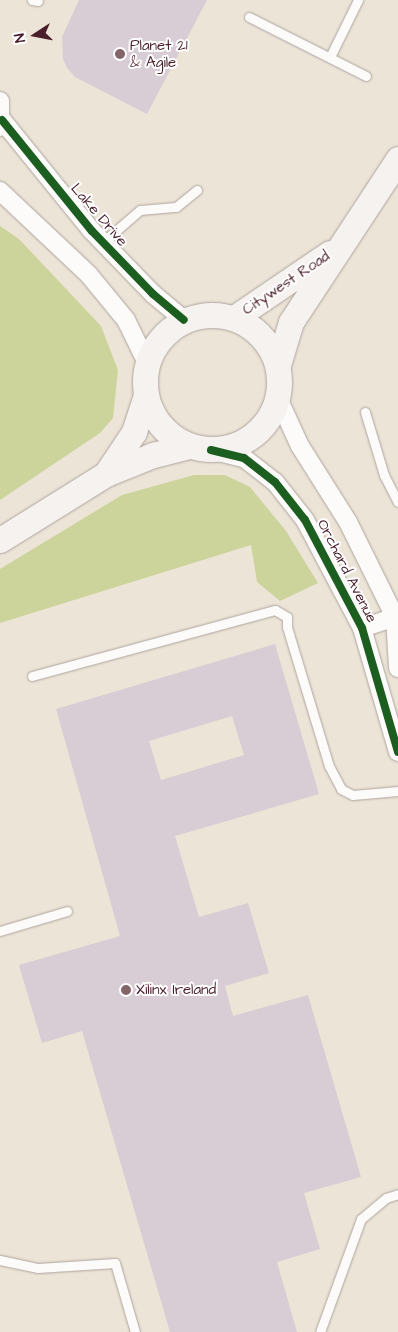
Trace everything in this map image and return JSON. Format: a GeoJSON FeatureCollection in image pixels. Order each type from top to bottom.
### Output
{"type":"FeatureCollection","features":[{"type":"Feature","properties":{"kind":"main road","name":"Citywest Road"},"geometry":{"type":"LineString","coordinates":[[278,365],[291,322],[398,159]]}},
{"type":"Feature","properties":{"kind":"main road","name":"Citywest Road"},"geometry":{"type":"LineString","coordinates":[[234,318],[338,248]]}},
{"type":"Feature","properties":{"kind":"main road"},"geometry":{"type":"LineString","coordinates":[[0,540],[106,474],[154,455],[200,448],[233,446],[253,436],[269,419],[278,398],[278,365],[268,345],[258,334],[234,318],[217,314],[184,320],[161,337],[147,363],[146,396],[134,432],[106,474]]}},
{"type":"Feature","properties":{"kind":"main road"},"geometry":{"type":"LineString","coordinates":[[146,396],[155,418],[170,435],[200,448]]}},
{"type":"Feature","properties":{"kind":"street"},"geometry":{"type":"LineString","coordinates":[[0,101],[1,124]]}},
{"type":"Feature","properties":{"kind":"street","name":"Lake Drive"},"geometry":{"type":"LineString","coordinates":[[1,124],[103,242],[153,294],[184,320]]}},
{"type":"Feature","properties":{"kind":"street"},"geometry":{"type":"LineString","coordinates":[[0,191],[89,275],[126,320],[147,363]]}},
{"type":"Feature","properties":{"kind":"street","name":"Orchard Avenue"},"geometry":{"type":"LineString","coordinates":[[278,398],[300,446],[348,522],[397,616],[398,668]]}},
{"type":"Feature","properties":{"kind":"street","name":"Orchard Avenue"},"geometry":{"type":"LineString","coordinates":[[200,448],[244,458],[275,482],[305,520],[362,628],[398,752]]}},
{"type":"Feature","properties":{"kind":"street","name":"Orchard Avenue"},"geometry":{"type":"LineString","coordinates":[[362,628],[397,616]]}},
{"type":"Feature","properties":{"kind":"lane"},"geometry":{"type":"LineString","coordinates":[[330,57],[358,0]]}},
{"type":"Feature","properties":{"kind":"lane"},"geometry":{"type":"LineString","coordinates":[[249,17],[366,76]]}},
{"type":"Feature","properties":{"kind":"lane"},"geometry":{"type":"LineString","coordinates":[[103,242],[140,210],[176,207],[197,190]]}},
{"type":"Feature","properties":{"kind":"lane"},"geometry":{"type":"LineString","coordinates":[[366,412],[384,474],[398,502]]}},
{"type":"Feature","properties":{"kind":"lane"},"geometry":{"type":"LineString","coordinates":[[32,676],[275,610],[287,617],[287,627],[329,766],[341,789],[353,795],[398,791]]}},
{"type":"Feature","properties":{"kind":"lane"},"geometry":{"type":"LineString","coordinates":[[0,931],[67,911]]}},
{"type":"Feature","properties":{"kind":"lane"},"geometry":{"type":"LineString","coordinates":[[320,1332],[361,1219],[386,1198],[398,1194]]}},
{"type":"Feature","properties":{"kind":"lane"},"geometry":{"type":"LineString","coordinates":[[0,1260],[38,1268],[115,1263],[135,1332]]}},
{"type":"Feature","properties":{"kind":"green space"},"geometry":{"type":"Polygon","coordinates":[[[0,226],[19,239],[101,326],[118,370],[113,418],[100,433],[0,500],[0,226]]]}},
{"type":"Feature","properties":{"kind":"green space"},"geometry":{"type":"Polygon","coordinates":[[[194,475],[225,475],[250,487],[286,531],[318,583],[280,601],[257,582],[251,545],[0,623],[0,569],[122,495],[194,475]]]}},
{"type":"Feature","properties":{"kind":"building","name":"Planet 21 & Agile"},"geometry":{"type":"Polygon","coordinates":[[[79,0],[207,0],[147,114],[75,77],[67,68],[63,59],[62,37],[79,0]]]}},
{"type":"Feature","properties":{"kind":"building","name":"Xilinx Ireland"},"geometry":{"type":"Polygon","coordinates":[[[275,644],[319,794],[175,836],[199,917],[248,903],[269,973],[225,986],[233,1016],[308,995],[361,1177],[304,1193],[320,1249],[277,1262],[297,1332],[170,1332],[82,1031],[42,1043],[19,965],[120,936],[56,709],[275,644]],[[232,716],[149,741],[161,780],[244,755],[232,716]]]}},
{"type":"Feature","properties":{"kind":"cycle path"},"geometry":{"type":"LineString","coordinates":[[2,120],[92,231],[153,294],[184,320]]}},
{"type":"Feature","properties":{"kind":"cycle path"},"geometry":{"type":"LineString","coordinates":[[211,450],[244,458],[275,482],[305,520],[362,628],[398,752]]}},
{"type":"Feature","properties":{"kind":"place","name":"Planet 21 & Agile"},"geometry":{"type":"Point","coordinates":[120,54]}},
{"type":"Feature","properties":{"kind":"place","name":"Xilinx Ireland"},"geometry":{"type":"Point","coordinates":[126,990]}}]}
